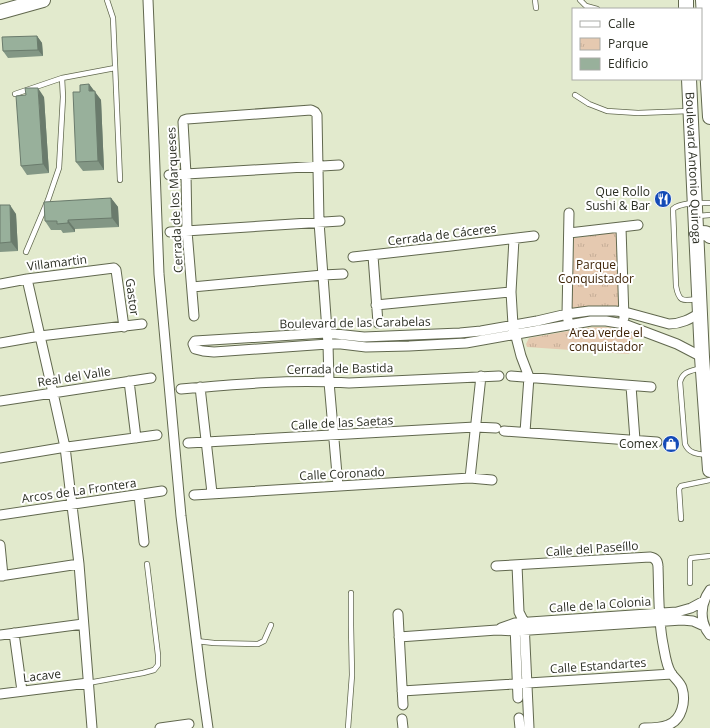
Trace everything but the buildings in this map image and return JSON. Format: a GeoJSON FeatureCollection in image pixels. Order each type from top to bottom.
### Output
{"type":"FeatureCollection","features":[{"type":"Feature","properties":{"kind":"main road"},"geometry":{"type":"LineString","coordinates":[[0,12],[43,0]]}},
{"type":"Feature","properties":{"kind":"main road","name":"Boulevard Antonio Quiroga"},"geometry":{"type":"LineString","coordinates":[[703,0],[710,117]]}},
{"type":"Feature","properties":{"kind":"main road","name":"Boulevard Antonio Quiroga"},"geometry":{"type":"LineString","coordinates":[[689,80],[695,210],[703,234],[697,256],[702,362],[710,470]]}},
{"type":"Feature","properties":{"kind":"street"},"geometry":{"type":"LineString","coordinates":[[148,0],[158,274],[181,516],[208,728]]}},
{"type":"Feature","properties":{"kind":"street","name":"Cerrada de los Marqueses"},"geometry":{"type":"LineString","coordinates":[[194,316],[187,231],[184,120],[311,110],[315,112],[317,115],[319,222],[328,344],[329,382],[338,486]]}},
{"type":"Feature","properties":{"kind":"street"},"geometry":{"type":"LineString","coordinates":[[169,174],[339,165]]}},
{"type":"Feature","properties":{"kind":"street"},"geometry":{"type":"LineString","coordinates":[[569,325],[567,314],[570,213]]}},
{"type":"Feature","properties":{"kind":"street"},"geometry":{"type":"LineString","coordinates":[[170,232],[340,221]]}},
{"type":"Feature","properties":{"kind":"street"},"geometry":{"type":"LineString","coordinates":[[569,233],[638,226]]}},
{"type":"Feature","properties":{"kind":"street"},"geometry":{"type":"LineString","coordinates":[[621,228],[625,312],[624,324]]}},
{"type":"Feature","properties":{"kind":"street","name":"Cerrada de Cáceres"},"geometry":{"type":"LineString","coordinates":[[353,257],[373,256],[534,236]]}},
{"type":"Feature","properties":{"kind":"street","name":"Cerrada de Cáceres"},"geometry":{"type":"LineString","coordinates":[[513,325],[511,292],[514,239]]}},
{"type":"Feature","properties":{"kind":"street","name":"Cerrada de Cáceres"},"geometry":{"type":"LineString","coordinates":[[373,256],[378,323]]}},
{"type":"Feature","properties":{"kind":"street","name":"Villamartin"},"geometry":{"type":"LineString","coordinates":[[0,284],[114,268],[116,270]]}},
{"type":"Feature","properties":{"kind":"street","name":"Gastor"},"geometry":{"type":"LineString","coordinates":[[116,270],[124,327]]}},
{"type":"Feature","properties":{"kind":"street","name":"Cerrada de los Marqueses"},"geometry":{"type":"LineString","coordinates":[[192,286],[343,274]]}},
{"type":"Feature","properties":{"kind":"street"},"geometry":{"type":"LineString","coordinates":[[27,279],[65,447],[79,564],[92,728]]}},
{"type":"Feature","properties":{"kind":"street"},"geometry":{"type":"LineString","coordinates":[[376,305],[511,292]]}},
{"type":"Feature","properties":{"kind":"street","name":"Boulevard de las Carabelas"},"geometry":{"type":"LineString","coordinates":[[699,306],[684,322],[674,324],[625,312],[589,311],[481,331],[460,333],[364,337],[326,333],[196,341],[193,344],[195,349],[203,352],[214,352],[328,344],[366,347],[466,343],[592,321],[606,321],[624,324],[677,344],[702,362]]}},
{"type":"Feature","properties":{"kind":"street"},"geometry":{"type":"LineString","coordinates":[[0,343],[40,336],[142,324]]}},
{"type":"Feature","properties":{"kind":"street"},"geometry":{"type":"LineString","coordinates":[[513,325],[521,356],[529,377],[525,432],[657,442]]}},
{"type":"Feature","properties":{"kind":"street"},"geometry":{"type":"LineString","coordinates":[[470,478],[481,376]]}},
{"type":"Feature","properties":{"kind":"street","name":"Cerrada de Bastida"},"geometry":{"type":"LineString","coordinates":[[181,389],[274,383],[349,383],[499,376]]}},
{"type":"Feature","properties":{"kind":"street"},"geometry":{"type":"LineString","coordinates":[[511,376],[651,387]]}},
{"type":"Feature","properties":{"kind":"street","name":"Real del Valle"},"geometry":{"type":"LineString","coordinates":[[0,401],[151,378]]}},
{"type":"Feature","properties":{"kind":"street"},"geometry":{"type":"LineString","coordinates":[[130,381],[136,438]]}},
{"type":"Feature","properties":{"kind":"street"},"geometry":{"type":"LineString","coordinates":[[631,386],[635,440]]}},
{"type":"Feature","properties":{"kind":"street"},"geometry":{"type":"LineString","coordinates":[[200,387],[212,493]]}},
{"type":"Feature","properties":{"kind":"street","name":"Calle de las Saetas"},"geometry":{"type":"LineString","coordinates":[[188,444],[475,427],[525,432]]}},
{"type":"Feature","properties":{"kind":"street"},"geometry":{"type":"LineString","coordinates":[[0,458],[65,447],[157,435]]}},
{"type":"Feature","properties":{"kind":"street","name":"Calle Coronado"},"geometry":{"type":"LineString","coordinates":[[194,495],[470,478],[492,480]]}},
{"type":"Feature","properties":{"kind":"street","name":"Arcos de La Frontera"},"geometry":{"type":"LineString","coordinates":[[0,515],[162,491]]}},
{"type":"Feature","properties":{"kind":"street"},"geometry":{"type":"LineString","coordinates":[[139,495],[144,542]]}},
{"type":"Feature","properties":{"kind":"street"},"geometry":{"type":"LineString","coordinates":[[0,545],[2,576],[79,564]]}},
{"type":"Feature","properties":{"kind":"street","name":"Calle del Paseíllo"},"geometry":{"type":"LineString","coordinates":[[496,566],[656,559],[658,564],[662,641],[672,674],[682,687],[684,702],[680,714],[673,722],[667,725],[644,728]]}},
{"type":"Feature","properties":{"kind":"street"},"geometry":{"type":"LineString","coordinates":[[517,565],[522,683],[529,728]]}},
{"type":"Feature","properties":{"kind":"street"},"geometry":{"type":"LineString","coordinates":[[710,590],[704,601],[702,614],[704,626],[710,635]]}},
{"type":"Feature","properties":{"kind":"street","name":"Calle de la Colonia"},"geometry":{"type":"LineString","coordinates":[[399,637],[660,617],[691,608],[704,601]]}},
{"type":"Feature","properties":{"kind":"street"},"geometry":{"type":"LineString","coordinates":[[398,614],[403,705]]}},
{"type":"Feature","properties":{"kind":"street","name":"Calle de la Colonia"},"geometry":{"type":"LineString","coordinates":[[660,617],[688,620],[704,626]]}},
{"type":"Feature","properties":{"kind":"street"},"geometry":{"type":"LineString","coordinates":[[0,635],[83,624]]}},
{"type":"Feature","properties":{"kind":"street"},"geometry":{"type":"LineString","coordinates":[[14,633],[22,691]]}},
{"type":"Feature","properties":{"kind":"street","name":"Calle Estandartes"},"geometry":{"type":"LineString","coordinates":[[402,690],[672,674]]}},
{"type":"Feature","properties":{"kind":"street","name":"Lacave"},"geometry":{"type":"LineString","coordinates":[[0,694],[88,683]]}},
{"type":"Feature","properties":{"kind":"street"},"geometry":{"type":"LineString","coordinates":[[518,698],[522,683]]}},
{"type":"Feature","properties":{"kind":"street"},"geometry":{"type":"LineString","coordinates":[[519,718],[520,728]]}},
{"type":"Feature","properties":{"kind":"street"},"geometry":{"type":"LineString","coordinates":[[160,728],[190,724]]}},
{"type":"Feature","properties":{"kind":"lane"},"geometry":{"type":"LineString","coordinates":[[107,0],[113,18],[120,180]]}},
{"type":"Feature","properties":{"kind":"lane"},"geometry":{"type":"LineString","coordinates":[[536,0],[536,8]]}},
{"type":"Feature","properties":{"kind":"lane"},"geometry":{"type":"LineString","coordinates":[[580,0],[586,6],[597,8]]}},
{"type":"Feature","properties":{"kind":"lane"},"geometry":{"type":"LineString","coordinates":[[15,94],[62,78],[115,68]]}},
{"type":"Feature","properties":{"kind":"lane"},"geometry":{"type":"LineString","coordinates":[[26,252],[48,200],[59,168],[63,98],[62,78]]}},
{"type":"Feature","properties":{"kind":"lane"},"geometry":{"type":"LineString","coordinates":[[575,95],[589,104],[607,111],[638,114],[690,110]]}},
{"type":"Feature","properties":{"kind":"lane"},"geometry":{"type":"LineString","coordinates":[[695,210],[710,202]]}},
{"type":"Feature","properties":{"kind":"lane"},"geometry":{"type":"LineString","coordinates":[[699,306],[687,300],[681,299],[678,296],[676,286],[673,209],[677,206],[710,215]]}},
{"type":"Feature","properties":{"kind":"lane"},"geometry":{"type":"LineString","coordinates":[[702,362],[684,374],[680,382],[685,444],[687,449],[692,452],[709,456]]}},
{"type":"Feature","properties":{"kind":"lane"},"geometry":{"type":"LineString","coordinates":[[681,519],[679,489],[681,486],[710,480]]}},
{"type":"Feature","properties":{"kind":"lane"},"geometry":{"type":"LineString","coordinates":[[690,583],[690,558],[710,556]]}},
{"type":"Feature","properties":{"kind":"lane"},"geometry":{"type":"LineString","coordinates":[[88,683],[143,673],[154,670],[158,665],[147,564]]}},
{"type":"Feature","properties":{"kind":"lane"},"geometry":{"type":"LineString","coordinates":[[348,728],[352,675],[351,593]]}},
{"type":"Feature","properties":{"kind":"lane"},"geometry":{"type":"LineString","coordinates":[[196,641],[258,644],[264,641],[270,626]]}},
{"type":"Feature","properties":{"kind":"green space","name":"Parque Conquistador"},"geometry":{"type":"Polygon","coordinates":[[[617,232],[620,307],[571,308],[574,238],[617,232]]]}},
{"type":"Feature","properties":{"kind":"green space","name":"Area verde el conquistador"},"geometry":{"type":"Polygon","coordinates":[[[597,327],[616,328],[634,333],[629,354],[527,347],[526,344],[529,338],[597,327]]]}},
{"type":"Feature","properties":{"kind":"place","name":"Que Rollo Sushi & Bar"},"geometry":{"type":"Point","coordinates":[663,199]}},
{"type":"Feature","properties":{"kind":"place","name":"Comex"},"geometry":{"type":"Point","coordinates":[671,444]}}]}
